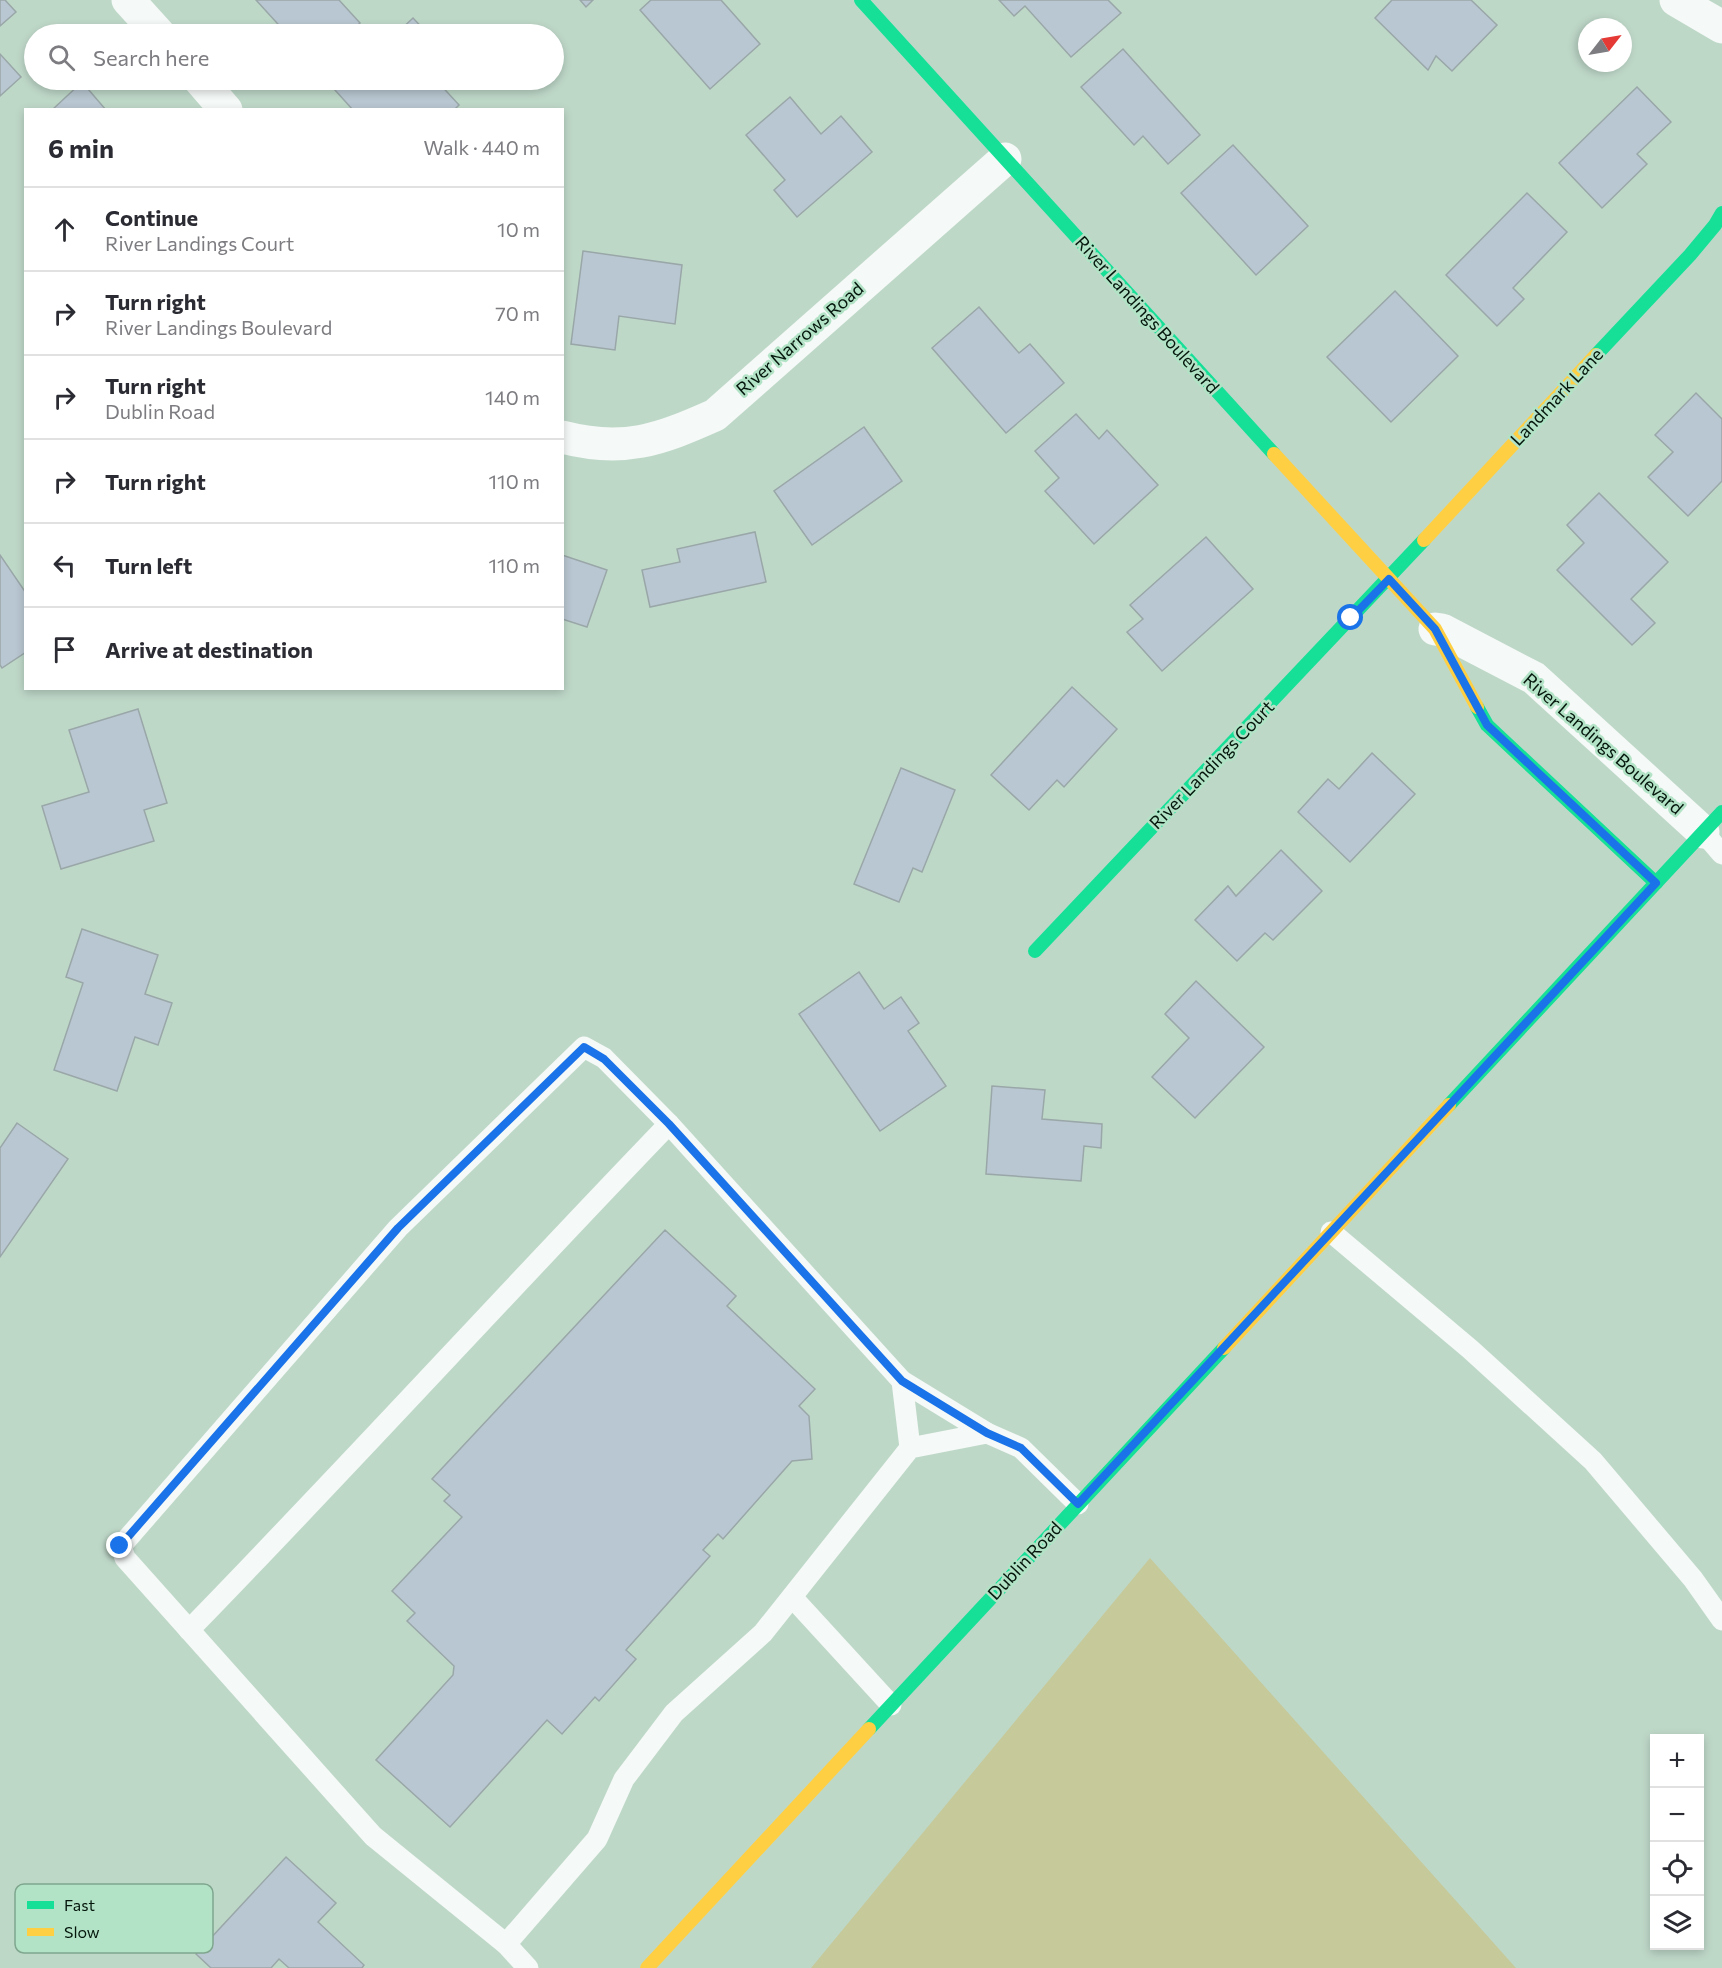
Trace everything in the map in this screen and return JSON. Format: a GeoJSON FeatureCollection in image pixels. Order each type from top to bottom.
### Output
{"type":"FeatureCollection","features":[{"type":"Feature","properties":{"kind":"street"},"geometry":{"type":"LineString","coordinates":[[128,0],[150,24]]}},
{"type":"Feature","properties":{"kind":"street","name":"River Landings Boulevard"},"geometry":{"type":"LineString","coordinates":[[861,0],[1435,629],[1487,725],[1656,883]]}},
{"type":"Feature","properties":{"kind":"street"},"geometry":{"type":"LineString","coordinates":[[1676,0],[1722,27]]}},
{"type":"Feature","properties":{"kind":"street"},"geometry":{"type":"LineString","coordinates":[[209,90],[224,108]]}},
{"type":"Feature","properties":{"kind":"street","name":"River Narrows Road"},"geometry":{"type":"LineString","coordinates":[[564,438],[586,443],[630,445],[674,433],[715,415],[1005,159]]}},
{"type":"Feature","properties":{"kind":"street","name":"Landmark Lane"},"geometry":{"type":"LineString","coordinates":[[1389,579],[1690,255],[1722,213]]}},
{"type":"Feature","properties":{"kind":"street","name":"River Landings Court"},"geometry":{"type":"LineString","coordinates":[[1035,951],[1389,579]]}},
{"type":"Feature","properties":{"kind":"street","name":"River Landings Boulevard"},"geometry":{"type":"LineString","coordinates":[[1435,629],[1442,630],[1534,678],[1716,833]]}},
{"type":"Feature","properties":{"kind":"street","name":"Dublin Road"},"geometry":{"type":"LineString","coordinates":[[647,1968],[1656,883],[1716,833]]}},
{"type":"Feature","properties":{"kind":"lane"},"geometry":{"type":"LineString","coordinates":[[528,1968],[506,1944],[374,1836],[125,1558],[120,1546],[398,1228],[584,1047],[604,1059],[669,1124],[902,1381],[987,1433],[1021,1448],[1078,1504]]}},
{"type":"Feature","properties":{"kind":"lane"},"geometry":{"type":"LineString","coordinates":[[189,1630],[669,1124]]}},
{"type":"Feature","properties":{"kind":"lane"},"geometry":{"type":"LineString","coordinates":[[1331,1232],[1470,1349],[1593,1461],[1693,1579],[1722,1620]]}},
{"type":"Feature","properties":{"kind":"lane"},"geometry":{"type":"LineString","coordinates":[[902,1381],[910,1448]]}},
{"type":"Feature","properties":{"kind":"lane"},"geometry":{"type":"LineString","coordinates":[[506,1944],[597,1839],[624,1779],[674,1713],[763,1633],[910,1448],[987,1433]]}},
{"type":"Feature","properties":{"kind":"lane"},"geometry":{"type":"LineString","coordinates":[[792,1597],[891,1705]]}},
{"type":"Feature","properties":{"kind":"green space"},"geometry":{"type":"Polygon","coordinates":[[[1150,1558],[1516,1968],[811,1968],[1150,1558]]]}},
{"type":"Feature","properties":{"kind":"building"},"geometry":{"type":"Polygon","coordinates":[[[0,0],[5,0],[16,12],[0,26],[0,0]]]}},
{"type":"Feature","properties":{"kind":"building"},"geometry":{"type":"Polygon","coordinates":[[[256,0],[339,0],[360,23],[359,24],[278,24],[256,0]]]}},
{"type":"Feature","properties":{"kind":"building"},"geometry":{"type":"Polygon","coordinates":[[[580,0],[593,0],[586,7],[580,0]]]}},
{"type":"Feature","properties":{"kind":"building"},"geometry":{"type":"Polygon","coordinates":[[[651,0],[721,0],[760,44],[710,89],[640,10],[651,0]]]}},
{"type":"Feature","properties":{"kind":"building"},"geometry":{"type":"Polygon","coordinates":[[[999,0],[1108,0],[1121,13],[1071,57],[1025,6],[1014,16],[999,0]]]}},
{"type":"Feature","properties":{"kind":"building"},"geometry":{"type":"Polygon","coordinates":[[[1392,0],[1471,0],[1497,25],[1452,71],[1436,56],[1428,70],[1375,18],[1392,0]]]}},
{"type":"Feature","properties":{"kind":"building"},"geometry":{"type":"Polygon","coordinates":[[[413,18],[419,24],[407,24],[413,18]]]}},
{"type":"Feature","properties":{"kind":"building"},"geometry":{"type":"Polygon","coordinates":[[[1123,49],[1200,135],[1168,164],[1143,136],[1134,145],[1081,87],[1123,49]]]}},
{"type":"Feature","properties":{"kind":"building"},"geometry":{"type":"Polygon","coordinates":[[[0,54],[21,77],[0,96],[0,54]]]}},
{"type":"Feature","properties":{"kind":"building"},"geometry":{"type":"Polygon","coordinates":[[[1637,87],[1671,122],[1637,154],[1647,164],[1602,208],[1559,163],[1637,87]]]}},
{"type":"Feature","properties":{"kind":"building"},"geometry":{"type":"Polygon","coordinates":[[[73,90],[89,90],[104,108],[54,108],[73,90]]]}},
{"type":"Feature","properties":{"kind":"building"},"geometry":{"type":"Polygon","coordinates":[[[335,90],[445,90],[459,105],[456,108],[351,108],[335,90]]]}},
{"type":"Feature","properties":{"kind":"building"},"geometry":{"type":"Polygon","coordinates":[[[790,97],[821,134],[841,116],[872,152],[797,217],[774,190],[785,180],[746,135],[790,97]]]}},
{"type":"Feature","properties":{"kind":"building"},"geometry":{"type":"Polygon","coordinates":[[[1233,145],[1308,226],[1256,275],[1181,193],[1233,145]]]}},
{"type":"Feature","properties":{"kind":"building"},"geometry":{"type":"Polygon","coordinates":[[[1527,193],[1567,232],[1513,288],[1524,299],[1497,326],[1446,275],[1527,193]]]}},
{"type":"Feature","properties":{"kind":"building"},"geometry":{"type":"Polygon","coordinates":[[[583,251],[682,265],[675,324],[619,316],[615,350],[571,344],[583,251]]]}},
{"type":"Feature","properties":{"kind":"building"},"geometry":{"type":"Polygon","coordinates":[[[1395,291],[1458,356],[1391,422],[1327,357],[1395,291]]]}},
{"type":"Feature","properties":{"kind":"building"},"geometry":{"type":"Polygon","coordinates":[[[979,307],[1019,353],[1030,344],[1064,383],[1006,433],[932,348],[979,307]]]}},
{"type":"Feature","properties":{"kind":"building"},"geometry":{"type":"Polygon","coordinates":[[[1696,393],[1722,419],[1722,481],[1688,516],[1648,477],[1673,452],[1655,435],[1696,393]]]}},
{"type":"Feature","properties":{"kind":"building"},"geometry":{"type":"Polygon","coordinates":[[[1076,414],[1099,439],[1107,430],[1158,485],[1094,544],[1045,491],[1059,478],[1035,451],[1076,414]]]}},
{"type":"Feature","properties":{"kind":"building"},"geometry":{"type":"Polygon","coordinates":[[[864,427],[902,481],[812,545],[774,491],[864,427]]]}},
{"type":"Feature","properties":{"kind":"building"},"geometry":{"type":"Polygon","coordinates":[[[1599,493],[1668,562],[1631,599],[1655,623],[1632,645],[1557,570],[1584,543],[1567,525],[1599,493]]]}},
{"type":"Feature","properties":{"kind":"building"},"geometry":{"type":"Polygon","coordinates":[[[755,532],[766,582],[650,607],[642,570],[680,562],[677,549],[755,532]]]}},
{"type":"Feature","properties":{"kind":"building"},"geometry":{"type":"Polygon","coordinates":[[[1206,537],[1253,589],[1162,671],[1127,632],[1143,619],[1130,605],[1206,537]]]}},
{"type":"Feature","properties":{"kind":"building"},"geometry":{"type":"Polygon","coordinates":[[[0,555],[24,590],[24,653],[2,668],[0,665],[0,555]]]}},
{"type":"Feature","properties":{"kind":"building"},"geometry":{"type":"Polygon","coordinates":[[[564,556],[607,570],[587,627],[564,620],[564,556]]]}},
{"type":"Feature","properties":{"kind":"building"},"geometry":{"type":"Polygon","coordinates":[[[1072,687],[1117,729],[1064,787],[1057,780],[1029,810],[991,775],[1072,687]]]}},
{"type":"Feature","properties":{"kind":"building"},"geometry":{"type":"Polygon","coordinates":[[[138,709],[167,803],[144,810],[154,841],[61,869],[42,806],[89,792],[69,730],[138,709]]]}},
{"type":"Feature","properties":{"kind":"building"},"geometry":{"type":"Polygon","coordinates":[[[1372,753],[1415,794],[1350,862],[1298,812],[1328,779],[1339,789],[1372,753]]]}},
{"type":"Feature","properties":{"kind":"building"},"geometry":{"type":"Polygon","coordinates":[[[901,768],[955,790],[922,872],[913,868],[899,902],[854,884],[901,768]]]}},
{"type":"Feature","properties":{"kind":"building"},"geometry":{"type":"Polygon","coordinates":[[[1281,850],[1322,891],[1273,940],[1265,933],[1237,961],[1195,920],[1228,886],[1236,896],[1281,850]]]}},
{"type":"Feature","properties":{"kind":"building"},"geometry":{"type":"Polygon","coordinates":[[[82,929],[158,955],[145,994],[172,1003],[158,1045],[135,1037],[117,1091],[54,1070],[83,983],[66,977],[82,929]]]}},
{"type":"Feature","properties":{"kind":"building"},"geometry":{"type":"Polygon","coordinates":[[[859,972],[884,1009],[901,997],[919,1023],[908,1031],[946,1086],[880,1131],[799,1014],[859,972]]]}},
{"type":"Feature","properties":{"kind":"building"},"geometry":{"type":"Polygon","coordinates":[[[1196,981],[1264,1047],[1195,1118],[1152,1077],[1189,1038],[1165,1014],[1196,981]]]}},
{"type":"Feature","properties":{"kind":"building"},"geometry":{"type":"Polygon","coordinates":[[[992,1086],[1045,1090],[1042,1119],[1102,1124],[1101,1148],[1084,1146],[1081,1181],[986,1174],[992,1086]]]}},
{"type":"Feature","properties":{"kind":"building"},"geometry":{"type":"Polygon","coordinates":[[[17,1123],[68,1159],[0,1257],[0,1148],[17,1123]]]}},
{"type":"Feature","properties":{"kind":"building"},"geometry":{"type":"Polygon","coordinates":[[[665,1230],[736,1296],[727,1306],[815,1389],[799,1406],[809,1416],[812,1459],[792,1461],[723,1539],[718,1534],[703,1550],[710,1556],[626,1650],[636,1659],[599,1701],[595,1697],[562,1734],[547,1720],[450,1827],[376,1760],[453,1675],[454,1666],[407,1621],[415,1613],[392,1591],[462,1517],[444,1501],[450,1495],[432,1479],[665,1230]]]}},
{"type":"Feature","properties":{"kind":"building"},"geometry":{"type":"Polygon","coordinates":[[[286,1857],[336,1903],[318,1922],[364,1965],[362,1968],[289,1968],[279,1959],[271,1968],[211,1968],[196,1954],[213,1953],[213,1936],[286,1857]]]}},
{"type":"Feature","properties":{"kind":"traffic: fast"},"geometry":{"type":"LineString","coordinates":[[861,0],[1274,454]]}},
{"type":"Feature","properties":{"kind":"traffic: fast"},"geometry":{"type":"LineString","coordinates":[[1596,355],[1690,255],[1722,213]]}},
{"type":"Feature","properties":{"kind":"traffic: fast"},"geometry":{"type":"LineString","coordinates":[[1035,951],[1424,540]]}},
{"type":"Feature","properties":{"kind":"traffic: fast"},"geometry":{"type":"LineString","coordinates":[[1477,707],[1487,725],[1656,883]]}},
{"type":"Feature","properties":{"kind":"traffic: fast"},"geometry":{"type":"LineString","coordinates":[[1449,1105],[1722,812]]}},
{"type":"Feature","properties":{"kind":"traffic: fast"},"geometry":{"type":"LineString","coordinates":[[869,1729],[1224,1348]]}},
{"type":"Feature","properties":{"kind":"traffic: slow"},"geometry":{"type":"LineString","coordinates":[[1424,540],[1596,355]]}},
{"type":"Feature","properties":{"kind":"traffic: slow"},"geometry":{"type":"LineString","coordinates":[[1274,454],[1435,629],[1477,707]]}},
{"type":"Feature","properties":{"kind":"traffic: slow"},"geometry":{"type":"LineString","coordinates":[[1224,1348],[1449,1105]]}},
{"type":"Feature","properties":{"kind":"traffic: slow"},"geometry":{"type":"LineString","coordinates":[[647,1968],[869,1729]]}},
{"type":"Feature","properties":{"kind":"route"},"geometry":{"type":"LineString","coordinates":[[120,1546],[398,1228],[584,1047],[604,1059],[669,1124],[902,1381],[987,1433],[1021,1448],[1078,1504],[1656,883],[1487,725],[1435,629],[1389,579],[1351,618]]}}]}
